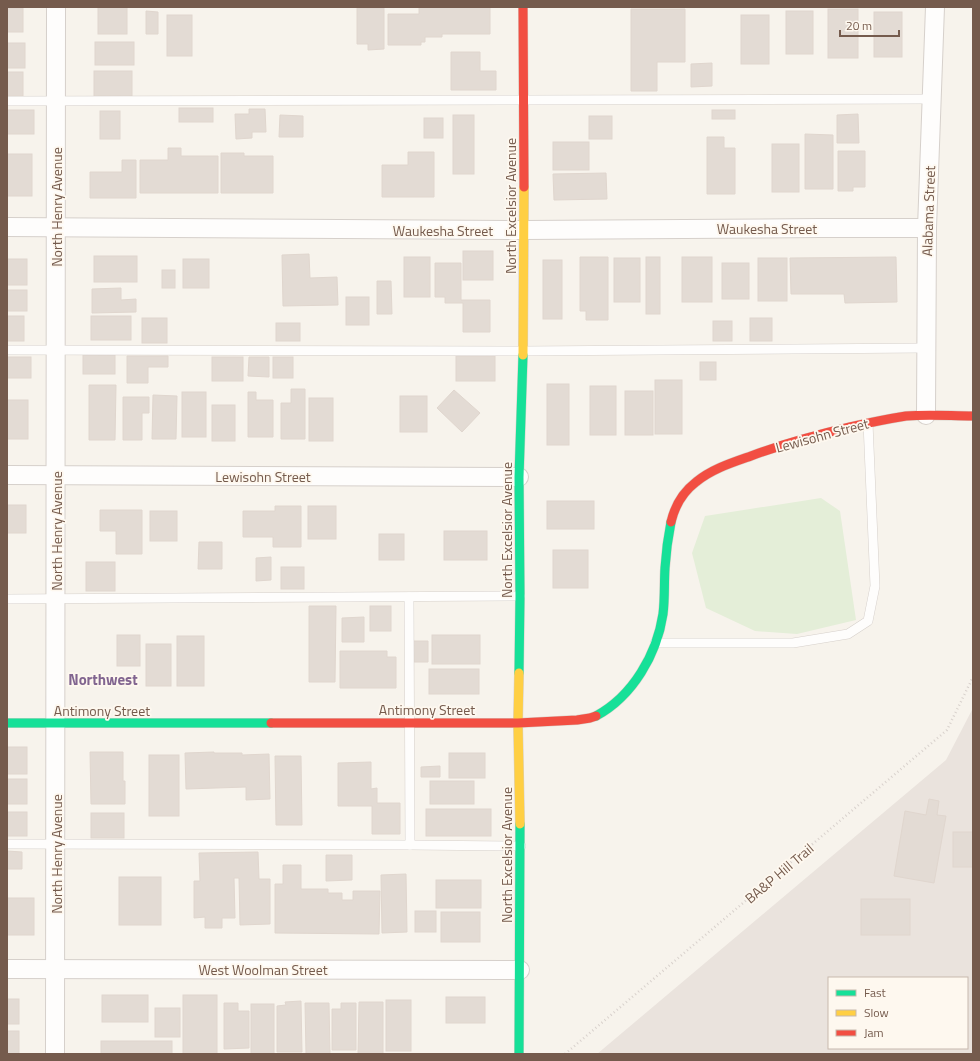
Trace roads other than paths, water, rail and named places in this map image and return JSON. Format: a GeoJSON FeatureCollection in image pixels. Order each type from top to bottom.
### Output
{"type":"FeatureCollection","features":[{"type":"Feature","properties":{"kind":"street","name":"North Henry Avenue"},"geometry":{"type":"LineString","coordinates":[[55,1054],[56,7]]}},
{"type":"Feature","properties":{"kind":"street","name":"North Excelsior Avenue"},"geometry":{"type":"LineString","coordinates":[[519,1054],[521,846],[518,723],[520,596],[519,477],[523,351],[523,7]]}},
{"type":"Feature","properties":{"kind":"street","name":"Alabama Street"},"geometry":{"type":"LineString","coordinates":[[926,415],[927,228],[935,7]]}},
{"type":"Feature","properties":{"kind":"street","name":"Waukesha Street"},"geometry":{"type":"LineString","coordinates":[[7,227],[523,230],[927,228]]}},
{"type":"Feature","properties":{"kind":"street","name":"Lewisohn Street"},"geometry":{"type":"LineString","coordinates":[[683,494],[697,480],[712,471],[774,448],[818,435],[881,420],[926,415],[973,416]]}},
{"type":"Feature","properties":{"kind":"street","name":"Lewisohn Street"},"geometry":{"type":"LineString","coordinates":[[7,475],[519,477]]}},
{"type":"Feature","properties":{"kind":"street","name":"Antimony Street"},"geometry":{"type":"LineString","coordinates":[[7,723],[518,723],[580,720],[594,717],[609,709],[623,697],[637,678],[654,643],[660,627],[662,614],[666,558],[670,529],[675,507],[683,494]]}},
{"type":"Feature","properties":{"kind":"street","name":"West Woolman Street"},"geometry":{"type":"LineString","coordinates":[[7,969],[520,970]]}},
{"type":"Feature","properties":{"kind":"lane"},"geometry":{"type":"LineString","coordinates":[[7,100],[932,99]]}},
{"type":"Feature","properties":{"kind":"lane"},"geometry":{"type":"LineString","coordinates":[[7,350],[523,351],[926,348]]}},
{"type":"Feature","properties":{"kind":"lane"},"geometry":{"type":"LineString","coordinates":[[654,643],[793,643],[848,634],[868,621],[875,586],[868,423]]}},
{"type":"Feature","properties":{"kind":"lane"},"geometry":{"type":"LineString","coordinates":[[7,599],[520,596]]}},
{"type":"Feature","properties":{"kind":"lane"},"geometry":{"type":"LineString","coordinates":[[409,597],[410,845]]}},
{"type":"Feature","properties":{"kind":"lane"},"geometry":{"type":"LineString","coordinates":[[7,844],[521,846]]}},
{"type":"Feature","properties":{"kind":"district","name":"Northwest"},"geometry":{"type":"Point","coordinates":[103,679]}}]}
